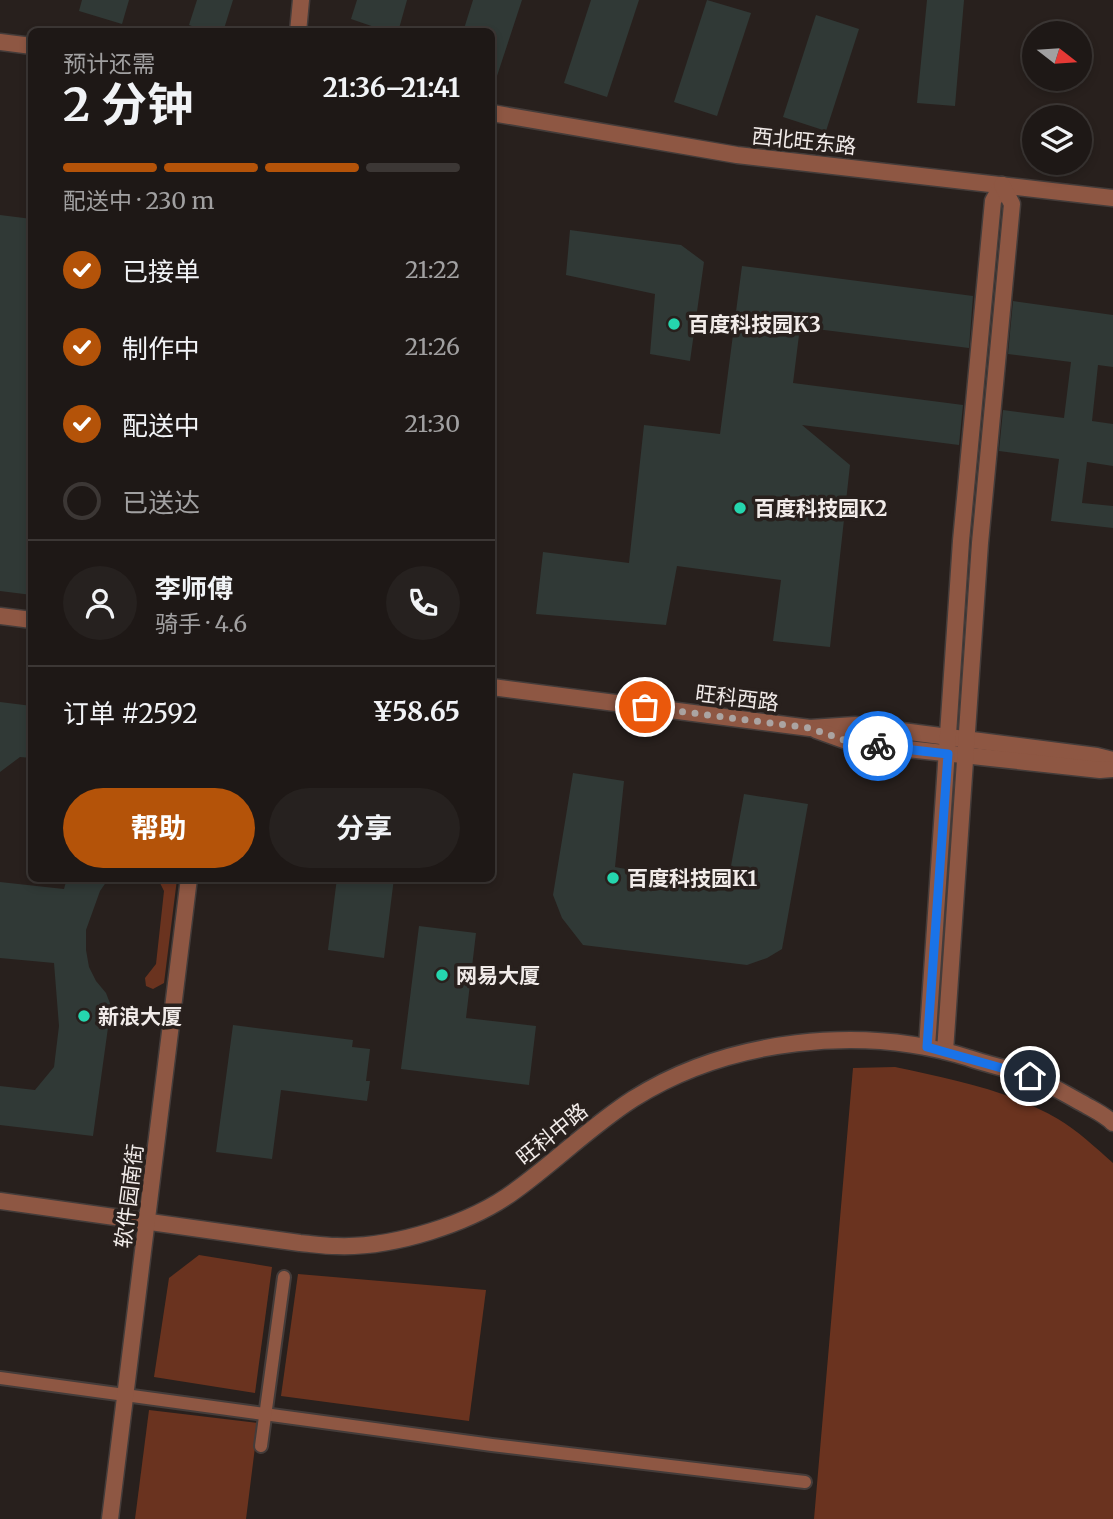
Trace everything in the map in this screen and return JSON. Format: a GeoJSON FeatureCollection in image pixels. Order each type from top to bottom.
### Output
{"type":"FeatureCollection","features":[{"type":"Feature","properties":{"kind":"street"},"geometry":{"type":"LineString","coordinates":[[298,28],[301,0]]}},
{"type":"Feature","properties":{"kind":"street"},"geometry":{"type":"LineString","coordinates":[[0,42],[28,46]]}},
{"type":"Feature","properties":{"kind":"street","name":"西北旺东路"},"geometry":{"type":"LineString","coordinates":[[495,114],[737,155],[1113,198]]}},
{"type":"Feature","properties":{"kind":"street"},"geometry":{"type":"LineString","coordinates":[[927,1047],[961,541],[993,201],[1002,185]]}},
{"type":"Feature","properties":{"kind":"street"},"geometry":{"type":"LineString","coordinates":[[944,1051],[980,543],[1012,204],[1002,185]]}},
{"type":"Feature","properties":{"kind":"street"},"geometry":{"type":"LineString","coordinates":[[0,616],[28,620]]}},
{"type":"Feature","properties":{"kind":"street","name":"旺科西路"},"geometry":{"type":"LineString","coordinates":[[495,687],[810,728]]}},
{"type":"Feature","properties":{"kind":"street"},"geometry":{"type":"LineString","coordinates":[[810,728],[855,725],[949,736],[966,747],[1100,770],[1113,769]]}},
{"type":"Feature","properties":{"kind":"street"},"geometry":{"type":"LineString","coordinates":[[810,728],[852,743],[948,754],[966,747],[1097,756],[1113,760]]}},
{"type":"Feature","properties":{"kind":"street","name":"软件园南街"},"geometry":{"type":"LineString","coordinates":[[110,1519],[189,882]]}},
{"type":"Feature","properties":{"kind":"street","name":"旺科中路"},"geometry":{"type":"LineString","coordinates":[[0,1201],[146,1223],[338,1247],[402,1238],[452,1223],[491,1206],[514,1192],[604,1119],[635,1098],[716,1060],[736,1054],[836,1041],[879,1041],[927,1047],[1030,1076],[1113,1123]]}},
{"type":"Feature","properties":{"kind":"street"},"geometry":{"type":"LineString","coordinates":[[261,1446],[284,1278]]}},
{"type":"Feature","properties":{"kind":"street"},"geometry":{"type":"LineString","coordinates":[[0,1378],[492,1445],[805,1482]]}},
{"type":"Feature","properties":{"kind":"shaded area"},"geometry":{"type":"Polygon","coordinates":[[[160,882],[177,882],[164,983],[153,989],[146,986],[145,978],[156,964],[164,891],[160,882]]]}},
{"type":"Feature","properties":{"kind":"shaded area"},"geometry":{"type":"Polygon","coordinates":[[[895,1067],[979,1087],[1019,1100],[1072,1128],[1113,1163],[1113,1519],[814,1519],[853,1068],[895,1067]]]}},
{"type":"Feature","properties":{"kind":"shaded area"},"geometry":{"type":"Polygon","coordinates":[[[199,1255],[272,1267],[255,1393],[154,1377],[169,1278],[199,1255]]]}},
{"type":"Feature","properties":{"kind":"shaded area"},"geometry":{"type":"Polygon","coordinates":[[[298,1274],[486,1290],[469,1421],[281,1396],[298,1274]]]}},
{"type":"Feature","properties":{"kind":"shaded area"},"geometry":{"type":"Polygon","coordinates":[[[149,1410],[258,1423],[246,1519],[135,1519],[149,1410]]]}},
{"type":"Feature","properties":{"kind":"building"},"geometry":{"type":"Polygon","coordinates":[[[82,0],[129,0],[122,24],[79,11],[82,0]]]}},
{"type":"Feature","properties":{"kind":"building"},"geometry":{"type":"Polygon","coordinates":[[[197,0],[233,0],[224,28],[197,28],[189,25],[197,0]]]}},
{"type":"Feature","properties":{"kind":"building"},"geometry":{"type":"Polygon","coordinates":[[[357,0],[407,0],[399,28],[377,28],[351,19],[357,0]]]}},
{"type":"Feature","properties":{"kind":"building"},"geometry":{"type":"Polygon","coordinates":[[[473,0],[522,0],[495,82],[495,28],[464,28],[473,0]]]}},
{"type":"Feature","properties":{"kind":"building"},"geometry":{"type":"Polygon","coordinates":[[[591,0],[639,0],[607,97],[564,83],[591,0]]]}},
{"type":"Feature","properties":{"kind":"building"},"geometry":{"type":"Polygon","coordinates":[[[707,0],[751,13],[717,116],[674,102],[707,0]]]}},
{"type":"Feature","properties":{"kind":"building"},"geometry":{"type":"Polygon","coordinates":[[[927,0],[964,0],[955,106],[917,103],[927,0]]]}},
{"type":"Feature","properties":{"kind":"building"},"geometry":{"type":"Polygon","coordinates":[[[816,15],[859,29],[826,131],[783,117],[816,15]]]}},
{"type":"Feature","properties":{"kind":"building"},"geometry":{"type":"Polygon","coordinates":[[[0,215],[28,218],[28,594],[0,591],[0,215]]]}},
{"type":"Feature","properties":{"kind":"building","name":"百度科技园K3"},"geometry":{"type":"Polygon","coordinates":[[[570,230],[681,245],[704,262],[690,361],[650,354],[655,294],[566,275],[570,230]]]}},
{"type":"Feature","properties":{"kind":"building"},"geometry":{"type":"Polygon","coordinates":[[[742,266],[973,296],[969,348],[800,327],[793,383],[963,405],[959,445],[802,425],[850,465],[830,647],[773,641],[781,580],[677,566],[666,625],[536,614],[543,552],[629,563],[644,425],[720,434],[742,266]]]}},
{"type":"Feature","properties":{"kind":"building"},"geometry":{"type":"Polygon","coordinates":[[[1013,301],[1113,315],[1113,367],[1098,365],[1092,421],[1113,424],[1113,466],[1087,462],[1082,503],[1113,506],[1113,528],[1051,521],[1059,459],[999,451],[1003,410],[1064,418],[1071,362],[1008,354],[1013,301]]]}},
{"type":"Feature","properties":{"kind":"building"},"geometry":{"type":"Polygon","coordinates":[[[0,702],[28,706],[28,758],[20,757],[0,772],[0,702]]]}},
{"type":"Feature","properties":{"kind":"building","name":"百度科技园K1"},"geometry":{"type":"Polygon","coordinates":[[[573,773],[624,781],[615,867],[727,888],[744,794],[808,804],[782,949],[747,965],[583,945],[562,918],[553,895],[573,773]]]}},
{"type":"Feature","properties":{"kind":"building","name":"新浪大厦"},"geometry":{"type":"Polygon","coordinates":[[[0,882],[64,889],[66,882],[106,882],[100,891],[86,930],[89,967],[111,1006],[93,1136],[0,1125],[0,1086],[35,1090],[54,1067],[59,1026],[54,963],[0,958],[0,882]]]}},
{"type":"Feature","properties":{"kind":"building"},"geometry":{"type":"Polygon","coordinates":[[[336,882],[394,882],[384,958],[328,950],[336,882]]]}},
{"type":"Feature","properties":{"kind":"building","name":"网易大厦"},"geometry":{"type":"Polygon","coordinates":[[[419,926],[476,933],[466,1018],[536,1026],[529,1085],[401,1069],[419,926]]]}},
{"type":"Feature","properties":{"kind":"building"},"geometry":{"type":"Polygon","coordinates":[[[233,1025],[353,1040],[352,1047],[370,1049],[366,1081],[370,1081],[367,1101],[281,1090],[272,1159],[216,1152],[233,1025]]]}},
{"type":"Feature","properties":{"kind":"way so far"},"geometry":{"type":"LineString","coordinates":[[645,707],[810,728],[852,743],[878,746]]}},
{"type":"Feature","properties":{"kind":"place","name":"百度科技园K3"},"geometry":{"type":"Point","coordinates":[674,324]}},
{"type":"Feature","properties":{"kind":"place","name":"百度科技园K2"},"geometry":{"type":"Point","coordinates":[740,508]}},
{"type":"Feature","properties":{"kind":"place","name":"百度科技园K1"},"geometry":{"type":"Point","coordinates":[613,878]}},
{"type":"Feature","properties":{"kind":"place","name":"网易大厦"},"geometry":{"type":"Point","coordinates":[442,975]}},
{"type":"Feature","properties":{"kind":"place","name":"新浪大厦"},"geometry":{"type":"Point","coordinates":[84,1016]}},
{"type":"Feature","properties":{"kind":"route"},"geometry":{"type":"LineString","coordinates":[[878,746],[948,754],[927,1047],[1030,1076]]}}]}
